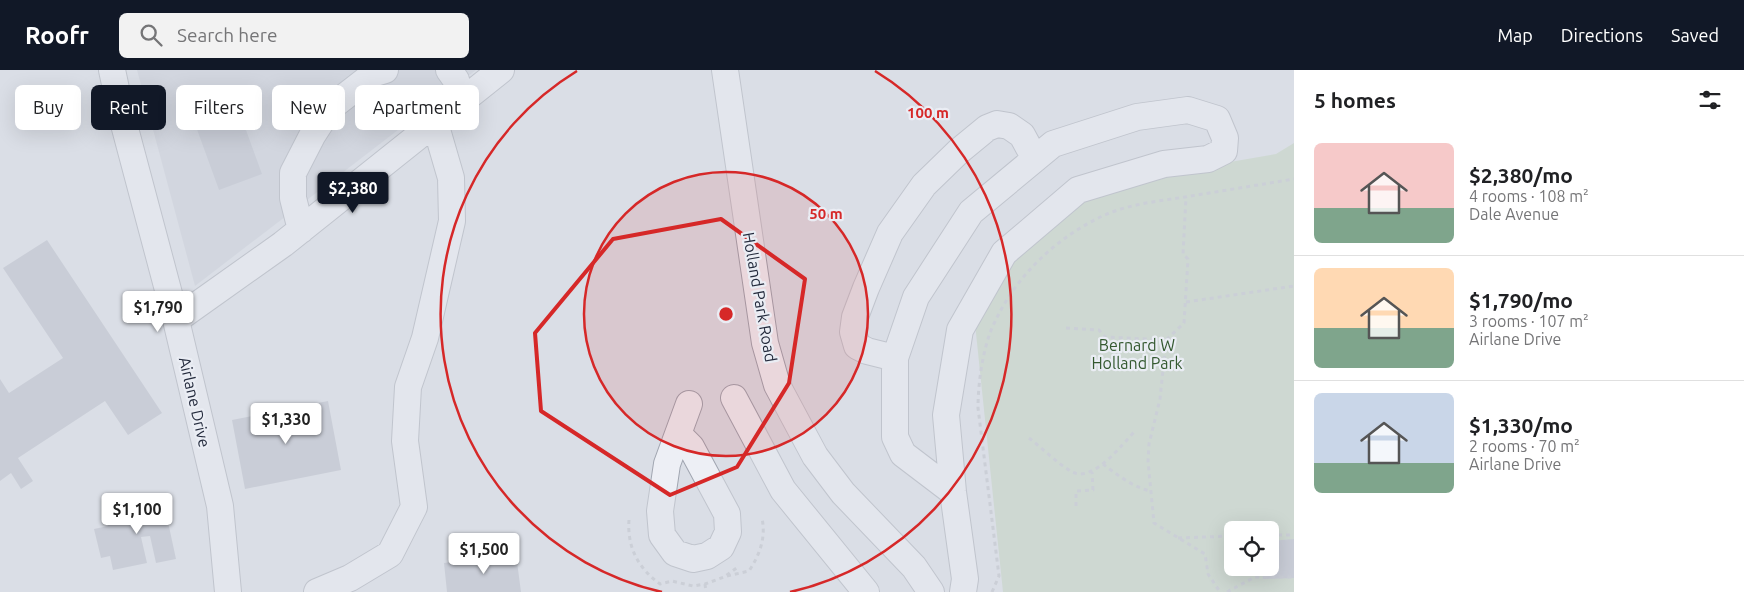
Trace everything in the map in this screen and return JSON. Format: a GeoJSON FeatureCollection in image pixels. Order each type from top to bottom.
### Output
{"type":"FeatureCollection","features":[{"type":"Feature","properties":{"kind":"street","name":"Airlane Drive"},"geometry":{"type":"LineString","coordinates":[[112,70],[122,116],[176,320],[220,506],[228,592]]}},
{"type":"Feature","properties":{"kind":"street"},"geometry":{"type":"LineString","coordinates":[[301,230],[293,198],[293,173],[312,136],[330,108],[375,73],[385,70]]}},
{"type":"Feature","properties":{"kind":"street"},"geometry":{"type":"LineString","coordinates":[[449,70],[457,85]]}},
{"type":"Feature","properties":{"kind":"street"},"geometry":{"type":"LineString","coordinates":[[479,87],[500,70]]}},
{"type":"Feature","properties":{"kind":"street","name":"Holland Park Road"},"geometry":{"type":"LineString","coordinates":[[725,70],[765,343],[777,385],[815,456],[837,486],[914,567],[931,592]]}},
{"type":"Feature","properties":{"kind":"street"},"geometry":{"type":"LineString","coordinates":[[953,492],[903,454],[895,437],[895,358],[916,297],[970,212],[1053,144],[1137,117],[1188,110],[1217,119],[1225,138],[1224,151],[1208,159],[1164,164],[1078,190],[1004,253],[960,330],[946,415],[953,492],[965,579],[963,592]]}},
{"type":"Feature","properties":{"kind":"street"},"geometry":{"type":"LineString","coordinates":[[895,358],[867,351],[857,346],[853,332],[855,317],[890,234],[924,185],[959,151],[987,128],[997,124],[1009,126],[1022,134],[1035,159]]}},
{"type":"Feature","properties":{"kind":"street"},"geometry":{"type":"LineString","coordinates":[[176,320],[301,230],[425,130]]}},
{"type":"Feature","properties":{"kind":"street"},"geometry":{"type":"LineString","coordinates":[[317,592],[350,578],[390,554],[414,507],[404,441],[408,387],[425,338],[452,221],[451,178],[436,130]]}},
{"type":"Feature","properties":{"kind":"street"},"geometry":{"type":"LineString","coordinates":[[734,398],[783,490],[866,592]]}},
{"type":"Feature","properties":{"kind":"street"},"geometry":{"type":"LineString","coordinates":[[679,435],[690,404]]}},
{"type":"Feature","properties":{"kind":"path"},"geometry":{"type":"LineString","coordinates":[[992,592],[999,576],[978,408],[978,384],[990,334],[1008,300],[1026,273],[1058,244],[1108,214],[1143,203],[1294,179]]}},
{"type":"Feature","properties":{"kind":"path"},"geometry":{"type":"LineString","coordinates":[[1186,196],[1183,254],[1188,259],[1184,323],[1166,340],[1160,399],[1149,444],[1148,461],[1154,523],[1205,554],[1208,574],[1220,592]]}},
{"type":"Feature","properties":{"kind":"path"},"geometry":{"type":"LineString","coordinates":[[1186,302],[1294,286]]}},
{"type":"Feature","properties":{"kind":"path"},"geometry":{"type":"LineString","coordinates":[[1066,328],[1099,330],[1105,337],[1166,340]]}},
{"type":"Feature","properties":{"kind":"path"},"geometry":{"type":"LineString","coordinates":[[1029,438],[1074,473],[1085,474],[1092,472],[1103,464],[1136,430]]}},
{"type":"Feature","properties":{"kind":"path"},"geometry":{"type":"LineString","coordinates":[[1103,464],[1116,474],[1151,491]]}},
{"type":"Feature","properties":{"kind":"path"},"geometry":{"type":"LineString","coordinates":[[1076,506],[1076,491],[1093,490],[1092,472]]}},
{"type":"Feature","properties":{"kind":"path"},"geometry":{"type":"LineString","coordinates":[[725,577],[748,571],[758,558],[765,530],[762,518]]}},
{"type":"Feature","properties":{"kind":"path"},"geometry":{"type":"LineString","coordinates":[[629,520],[630,544],[643,569],[660,584],[672,581]]}},
{"type":"Feature","properties":{"kind":"path"},"geometry":{"type":"LineString","coordinates":[[1279,535],[1294,535]]}},
{"type":"Feature","properties":{"kind":"path"},"geometry":{"type":"LineString","coordinates":[[1178,538],[1224,536]]}},
{"type":"Feature","properties":{"kind":"path"},"geometry":{"type":"LineString","coordinates":[[1227,592],[1255,577],[1294,577]]}},
{"type":"Feature","properties":{"kind":"path"},"geometry":{"type":"LineString","coordinates":[[705,584],[706,592]]}},
{"type":"Feature","properties":{"kind":"highlighted area"},"geometry":{"type":"Polygon","coordinates":[[[721,219],[805,279],[789,383],[737,467],[670,495],[541,411],[535,333],[613,239],[721,219]]]}},
{"type":"Feature","properties":{"kind":"shaded area"},"geometry":{"type":"Polygon","coordinates":[[[137,70],[476,70],[456,85],[355,85],[355,130],[398,130],[195,286],[153,130],[166,130],[166,85],[141,85],[137,70]]]}},
{"type":"Feature","properties":{"kind":"green space","name":"Bernard W Holland Park"},"geometry":{"type":"Polygon","coordinates":[[[1294,143],[1294,592],[1003,592],[974,314],[998,274],[1079,195],[1201,167],[1276,154],[1294,143]]]}},
{"type":"Feature","properties":{"kind":"building"},"geometry":{"type":"Polygon","coordinates":[[[197,130],[246,130],[262,174],[219,190],[197,130]]]}},
{"type":"Feature","properties":{"kind":"building"},"geometry":{"type":"Polygon","coordinates":[[[47,240],[162,413],[128,435],[105,401],[18,458],[33,481],[21,489],[11,473],[0,481],[0,379],[9,393],[63,358],[3,268],[47,240]]]}},
{"type":"Feature","properties":{"kind":"building"},"geometry":{"type":"Polygon","coordinates":[[[328,401],[341,470],[245,489],[232,420],[328,401]]]}},
{"type":"Feature","properties":{"kind":"building"},"geometry":{"type":"Polygon","coordinates":[[[162,494],[176,559],[156,563],[150,536],[141,537],[147,563],[113,570],[110,556],[101,558],[94,529],[108,526],[106,516],[138,509],[136,500],[162,494]]]}},
{"type":"Feature","properties":{"kind":"building"},"geometry":{"type":"Polygon","coordinates":[[[1294,539],[1294,578],[1263,579],[1263,576],[1279,576],[1279,540],[1294,539]]]}},
{"type":"Feature","properties":{"kind":"building"},"geometry":{"type":"Polygon","coordinates":[[[516,554],[521,592],[447,592],[444,563],[516,554]]]}}]}
